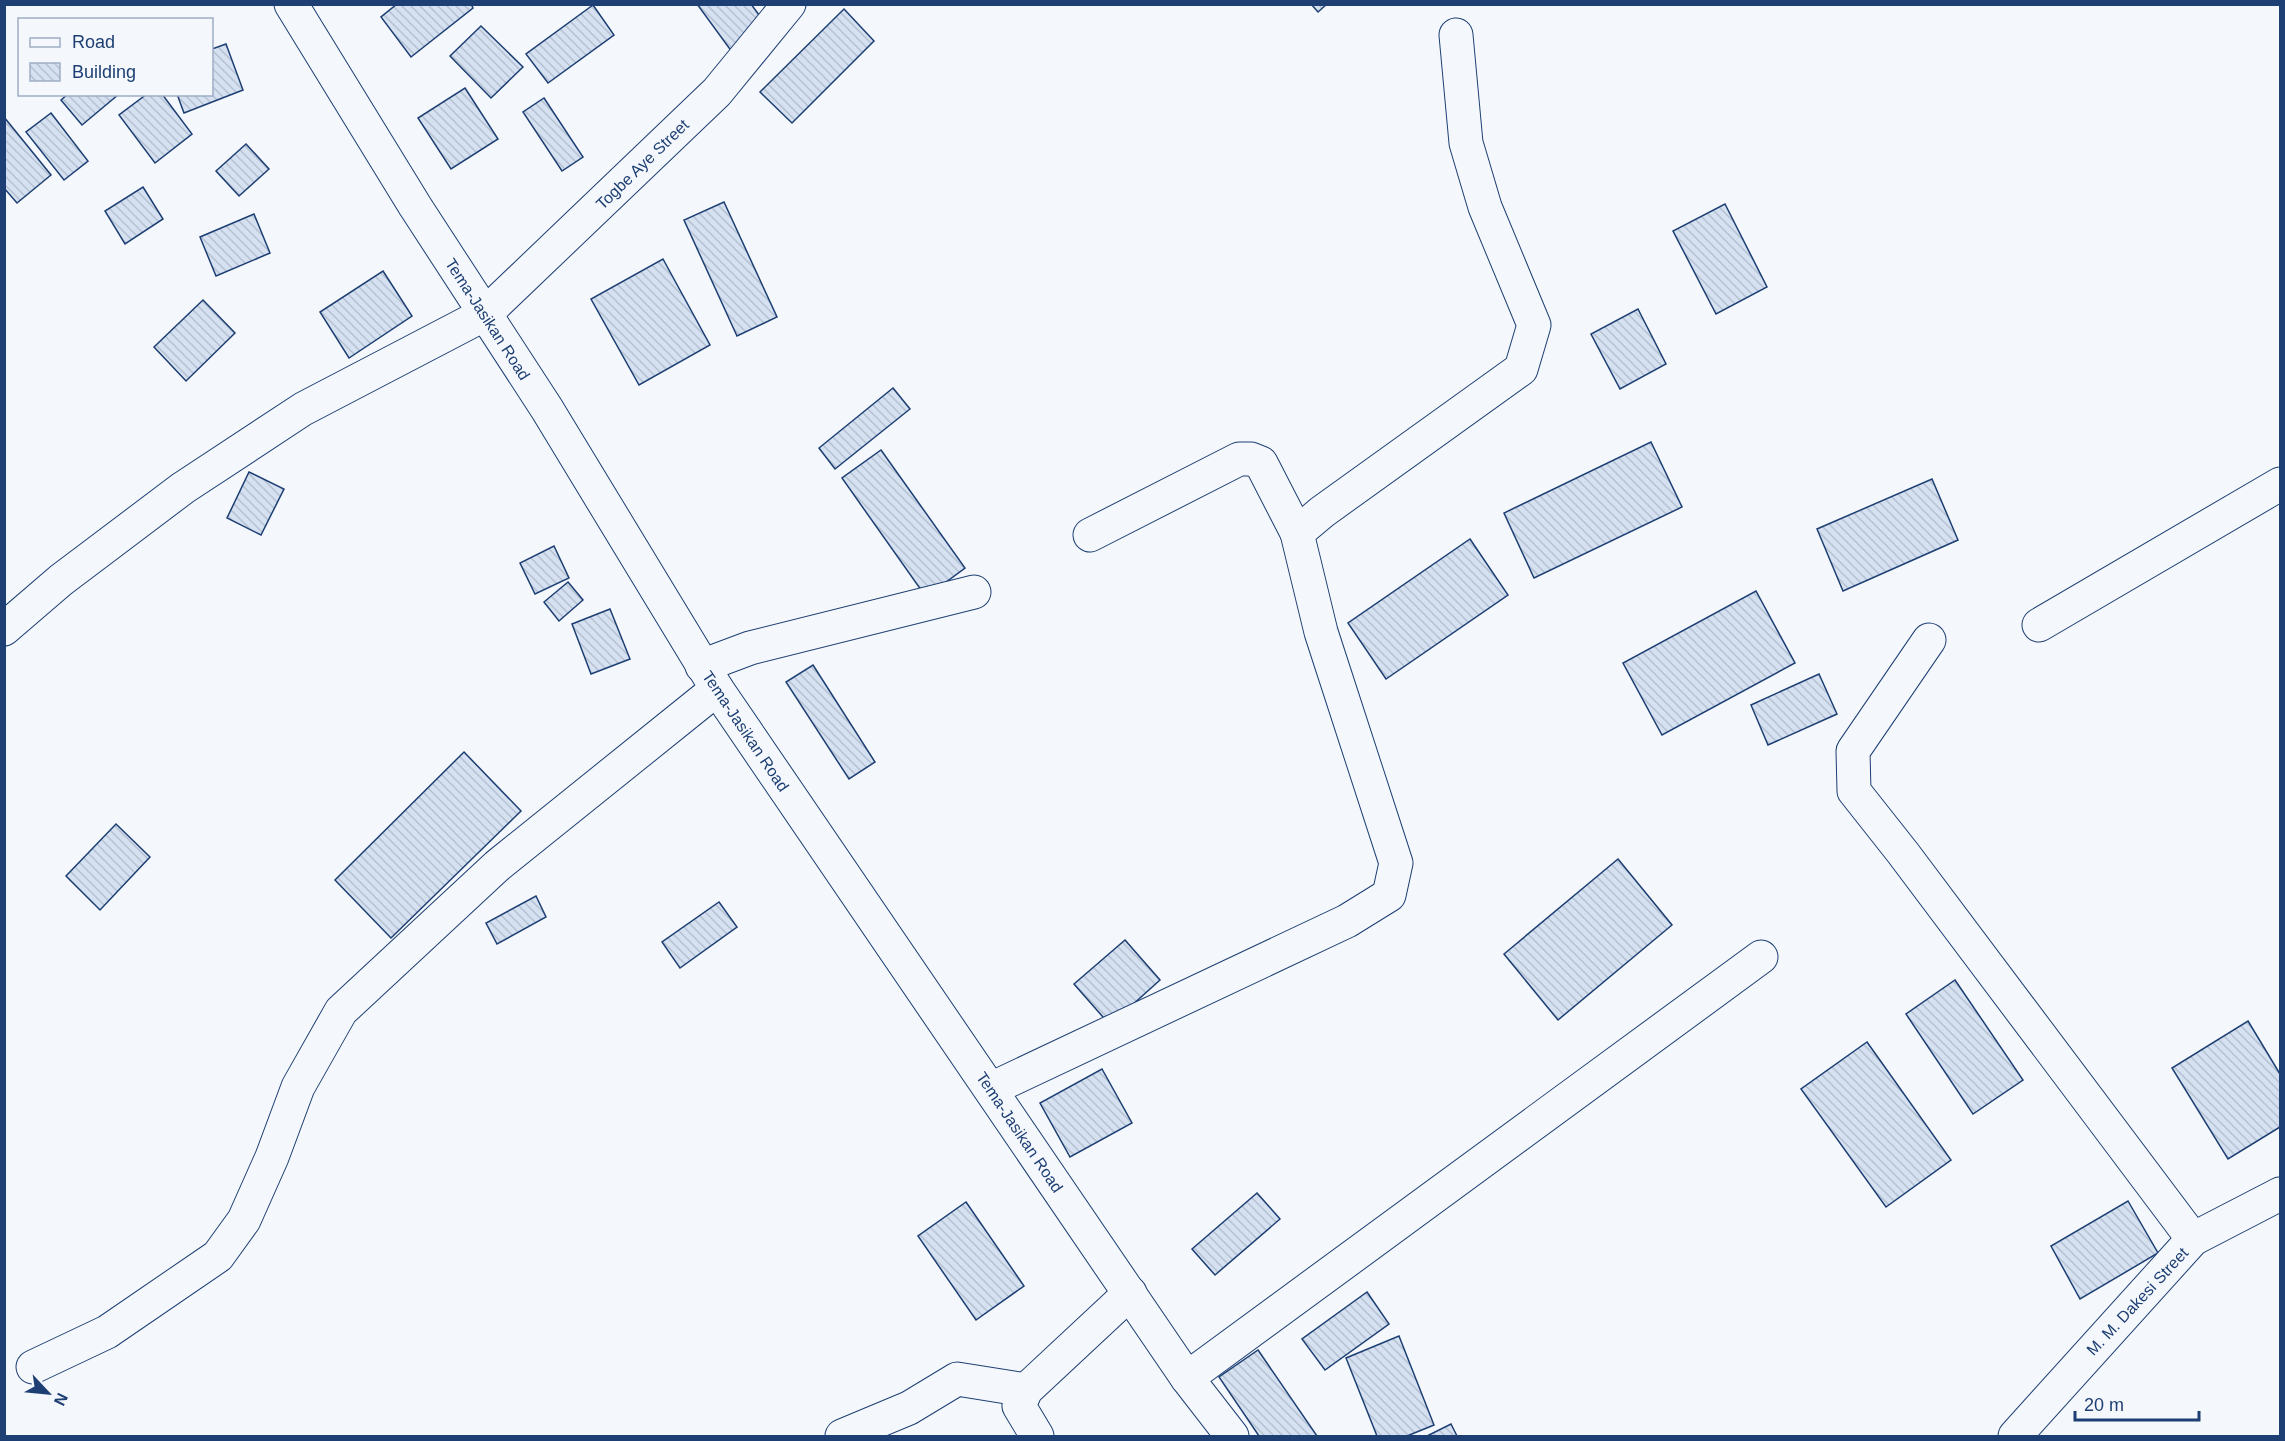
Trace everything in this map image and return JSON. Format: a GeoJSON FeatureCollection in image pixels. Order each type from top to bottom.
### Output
{"type":"FeatureCollection","features":[{"type":"Feature","properties":{"kind":"main road","name":"Tema-Jasikan Road"},"geometry":{"type":"LineString","coordinates":[[291,4],[408,196],[547,409],[710,677],[1227,1435]]}},
{"type":"Feature","properties":{"kind":"main road","name":"Togbe Aye Street"},"geometry":{"type":"LineString","coordinates":[[4,629],[61,580],[183,488],[303,409],[485,315],[717,92],[789,4]]}},
{"type":"Feature","properties":{"kind":"main road"},"geometry":{"type":"LineString","coordinates":[[1297,533],[1322,512],[1521,369],[1534,325],[1485,207],[1466,143],[1456,35]]}},
{"type":"Feature","properties":{"kind":"main road"},"geometry":{"type":"LineString","coordinates":[[991,1089],[1347,921],[1389,895],[1396,863],[1321,632],[1297,533],[1261,463],[1251,459],[1239,459],[1090,535]]}},
{"type":"Feature","properties":{"kind":"main road"},"geometry":{"type":"LineString","coordinates":[[2039,625],[2280,484]]}},
{"type":"Feature","properties":{"kind":"main road"},"geometry":{"type":"LineString","coordinates":[[33,1367],[106,1332],[218,1256],[244,1220],[272,1157],[298,1087],[341,1011],[497,866],[710,677],[750,648],[974,592]]}},
{"type":"Feature","properties":{"kind":"main road"},"geometry":{"type":"LineString","coordinates":[[1929,640],[1853,752],[1854,791],[2193,1239]]}},
{"type":"Feature","properties":{"kind":"main road"},"geometry":{"type":"LineString","coordinates":[[1187,1378],[1761,957]]}},
{"type":"Feature","properties":{"kind":"main road","name":"M. M. Dakesi Street"},"geometry":{"type":"LineString","coordinates":[[2015,1437],[2193,1239],[2280,1194]]}},
{"type":"Feature","properties":{"kind":"main road"},"geometry":{"type":"LineString","coordinates":[[1036,1437],[1019,1407],[1026,1390],[1130,1293]]}},
{"type":"Feature","properties":{"kind":"main road"},"geometry":{"type":"LineString","coordinates":[[843,1437],[909,1408],[957,1379],[1026,1390]]}},
{"type":"Feature","properties":{"kind":"building"},"geometry":{"type":"Polygon","coordinates":[[[397,4],[471,4],[473,8],[411,57],[381,17],[397,4]]]}},
{"type":"Feature","properties":{"kind":"building"},"geometry":{"type":"Polygon","coordinates":[[[697,4],[751,4],[767,26],[732,52],[697,4]]]}},
{"type":"Feature","properties":{"kind":"building"},"geometry":{"type":"Polygon","coordinates":[[[1311,4],[1327,4],[1318,12],[1311,4]]]}},
{"type":"Feature","properties":{"kind":"building"},"geometry":{"type":"Polygon","coordinates":[[[593,5],[614,35],[548,83],[526,54],[593,5]]]}},
{"type":"Feature","properties":{"kind":"building"},"geometry":{"type":"Polygon","coordinates":[[[844,9],[874,41],[792,123],[760,92],[844,9]]]}},
{"type":"Feature","properties":{"kind":"building"},"geometry":{"type":"Polygon","coordinates":[[[481,26],[523,67],[491,98],[450,56],[481,26]]]}},
{"type":"Feature","properties":{"kind":"building"},"geometry":{"type":"Polygon","coordinates":[[[226,44],[243,90],[184,113],[178,96],[213,96],[213,49],[226,44]]]}},
{"type":"Feature","properties":{"kind":"building"},"geometry":{"type":"Polygon","coordinates":[[[465,88],[498,139],[451,169],[418,118],[465,88]]]}},
{"type":"Feature","properties":{"kind":"building"},"geometry":{"type":"Polygon","coordinates":[[[66,96],[117,96],[82,125],[61,100],[66,96]]]}},
{"type":"Feature","properties":{"kind":"building"},"geometry":{"type":"Polygon","coordinates":[[[144,96],[164,96],[192,134],[155,163],[119,115],[144,96]]]}},
{"type":"Feature","properties":{"kind":"building"},"geometry":{"type":"Polygon","coordinates":[[[544,98],[583,157],[562,171],[523,112],[544,98]]]}},
{"type":"Feature","properties":{"kind":"building"},"geometry":{"type":"Polygon","coordinates":[[[51,113],[88,161],[64,180],[26,132],[51,113]]]}},
{"type":"Feature","properties":{"kind":"building"},"geometry":{"type":"Polygon","coordinates":[[[4,117],[51,175],[17,203],[4,188],[4,117]]]}},
{"type":"Feature","properties":{"kind":"building"},"geometry":{"type":"Polygon","coordinates":[[[246,144],[269,169],[239,196],[216,171],[246,144]]]}},
{"type":"Feature","properties":{"kind":"building"},"geometry":{"type":"Polygon","coordinates":[[[143,187],[163,219],[125,244],[105,211],[143,187]]]}},
{"type":"Feature","properties":{"kind":"building"},"geometry":{"type":"Polygon","coordinates":[[[724,202],[777,317],[737,336],[684,220],[724,202]]]}},
{"type":"Feature","properties":{"kind":"building"},"geometry":{"type":"Polygon","coordinates":[[[1725,204],[1767,287],[1716,314],[1673,231],[1725,204]]]}},
{"type":"Feature","properties":{"kind":"building"},"geometry":{"type":"Polygon","coordinates":[[[254,214],[270,253],[216,276],[200,237],[254,214]]]}},
{"type":"Feature","properties":{"kind":"building"},"geometry":{"type":"Polygon","coordinates":[[[663,259],[710,345],[639,385],[591,299],[663,259]]]}},
{"type":"Feature","properties":{"kind":"building"},"geometry":{"type":"Polygon","coordinates":[[[383,271],[412,316],[349,358],[320,312],[383,271]]]}},
{"type":"Feature","properties":{"kind":"building"},"geometry":{"type":"Polygon","coordinates":[[[203,300],[235,333],[186,381],[154,347],[203,300]]]}},
{"type":"Feature","properties":{"kind":"building"},"geometry":{"type":"Polygon","coordinates":[[[1638,309],[1666,364],[1620,389],[1591,334],[1638,309]]]}},
{"type":"Feature","properties":{"kind":"building"},"geometry":{"type":"Polygon","coordinates":[[[893,388],[910,409],[835,469],[819,448],[893,388]]]}},
{"type":"Feature","properties":{"kind":"building"},"geometry":{"type":"Polygon","coordinates":[[[1651,442],[1682,507],[1534,578],[1504,513],[1651,442]]]}},
{"type":"Feature","properties":{"kind":"building"},"geometry":{"type":"Polygon","coordinates":[[[881,450],[965,568],[926,597],[842,478],[881,450]]]}},
{"type":"Feature","properties":{"kind":"building"},"geometry":{"type":"Polygon","coordinates":[[[249,472],[284,489],[261,535],[227,518],[249,472]]]}},
{"type":"Feature","properties":{"kind":"building"},"geometry":{"type":"Polygon","coordinates":[[[1932,479],[1958,540],[1843,591],[1817,529],[1932,479]]]}},
{"type":"Feature","properties":{"kind":"building"},"geometry":{"type":"Polygon","coordinates":[[[1470,539],[1508,595],[1386,679],[1348,623],[1470,539]]]}},
{"type":"Feature","properties":{"kind":"building"},"geometry":{"type":"Polygon","coordinates":[[[554,546],[569,578],[535,594],[520,563],[554,546]]]}},
{"type":"Feature","properties":{"kind":"building"},"geometry":{"type":"Polygon","coordinates":[[[568,582],[583,600],[559,621],[544,602],[568,582]]]}},
{"type":"Feature","properties":{"kind":"building"},"geometry":{"type":"Polygon","coordinates":[[[1756,591],[1795,663],[1662,735],[1623,663],[1756,591]]]}},
{"type":"Feature","properties":{"kind":"building"},"geometry":{"type":"Polygon","coordinates":[[[610,609],[630,659],[591,674],[572,624],[610,609]]]}},
{"type":"Feature","properties":{"kind":"building"},"geometry":{"type":"Polygon","coordinates":[[[813,665],[875,762],[849,779],[786,682],[813,665]]]}},
{"type":"Feature","properties":{"kind":"building"},"geometry":{"type":"Polygon","coordinates":[[[1819,674],[1837,714],[1768,745],[1751,705],[1819,674]]]}},
{"type":"Feature","properties":{"kind":"building"},"geometry":{"type":"Polygon","coordinates":[[[464,752],[521,811],[391,938],[335,880],[464,752]]]}},
{"type":"Feature","properties":{"kind":"building"},"geometry":{"type":"Polygon","coordinates":[[[116,824],[150,857],[100,910],[66,876],[116,824]]]}},
{"type":"Feature","properties":{"kind":"building"},"geometry":{"type":"Polygon","coordinates":[[[1618,859],[1672,925],[1558,1020],[1504,954],[1618,859]]]}},
{"type":"Feature","properties":{"kind":"building"},"geometry":{"type":"Polygon","coordinates":[[[536,896],[546,917],[497,944],[486,923],[536,896]]]}},
{"type":"Feature","properties":{"kind":"building"},"geometry":{"type":"Polygon","coordinates":[[[719,902],[737,927],[680,968],[662,942],[719,902]]]}},
{"type":"Feature","properties":{"kind":"building"},"geometry":{"type":"Polygon","coordinates":[[[1125,940],[1160,980],[1110,1025],[1074,984],[1125,940]]]}},
{"type":"Feature","properties":{"kind":"building"},"geometry":{"type":"Polygon","coordinates":[[[1955,980],[2023,1080],[1973,1114],[1906,1014],[1955,980]]]}},
{"type":"Feature","properties":{"kind":"building"},"geometry":{"type":"Polygon","coordinates":[[[2248,1021],[2280,1074],[2280,1127],[2228,1159],[2172,1068],[2248,1021]]]}},
{"type":"Feature","properties":{"kind":"building"},"geometry":{"type":"Polygon","coordinates":[[[1867,1042],[1951,1160],[1886,1207],[1801,1089],[1867,1042]]]}},
{"type":"Feature","properties":{"kind":"building"},"geometry":{"type":"Polygon","coordinates":[[[1102,1069],[1132,1123],[1070,1157],[1040,1103],[1102,1069]]]}},
{"type":"Feature","properties":{"kind":"building"},"geometry":{"type":"Polygon","coordinates":[[[1257,1193],[1280,1219],[1215,1275],[1192,1249],[1257,1193]]]}},
{"type":"Feature","properties":{"kind":"building"},"geometry":{"type":"Polygon","coordinates":[[[2128,1201],[2158,1253],[2080,1299],[2051,1246],[2128,1201]]]}},
{"type":"Feature","properties":{"kind":"building"},"geometry":{"type":"Polygon","coordinates":[[[966,1202],[1024,1286],[976,1320],[918,1236],[966,1202]]]}},
{"type":"Feature","properties":{"kind":"building"},"geometry":{"type":"Polygon","coordinates":[[[1367,1292],[1389,1324],[1325,1370],[1302,1339],[1367,1292]]]}},
{"type":"Feature","properties":{"kind":"building"},"geometry":{"type":"Polygon","coordinates":[[[1399,1336],[1434,1425],[1407,1436],[1377,1436],[1346,1358],[1399,1336]]]}},
{"type":"Feature","properties":{"kind":"building"},"geometry":{"type":"Polygon","coordinates":[[[1258,1350],[1317,1436],[1259,1436],[1219,1377],[1258,1350]]]}},
{"type":"Feature","properties":{"kind":"building"},"geometry":{"type":"Polygon","coordinates":[[[1451,1424],[1457,1436],[1427,1436],[1451,1424]]]}}]}
